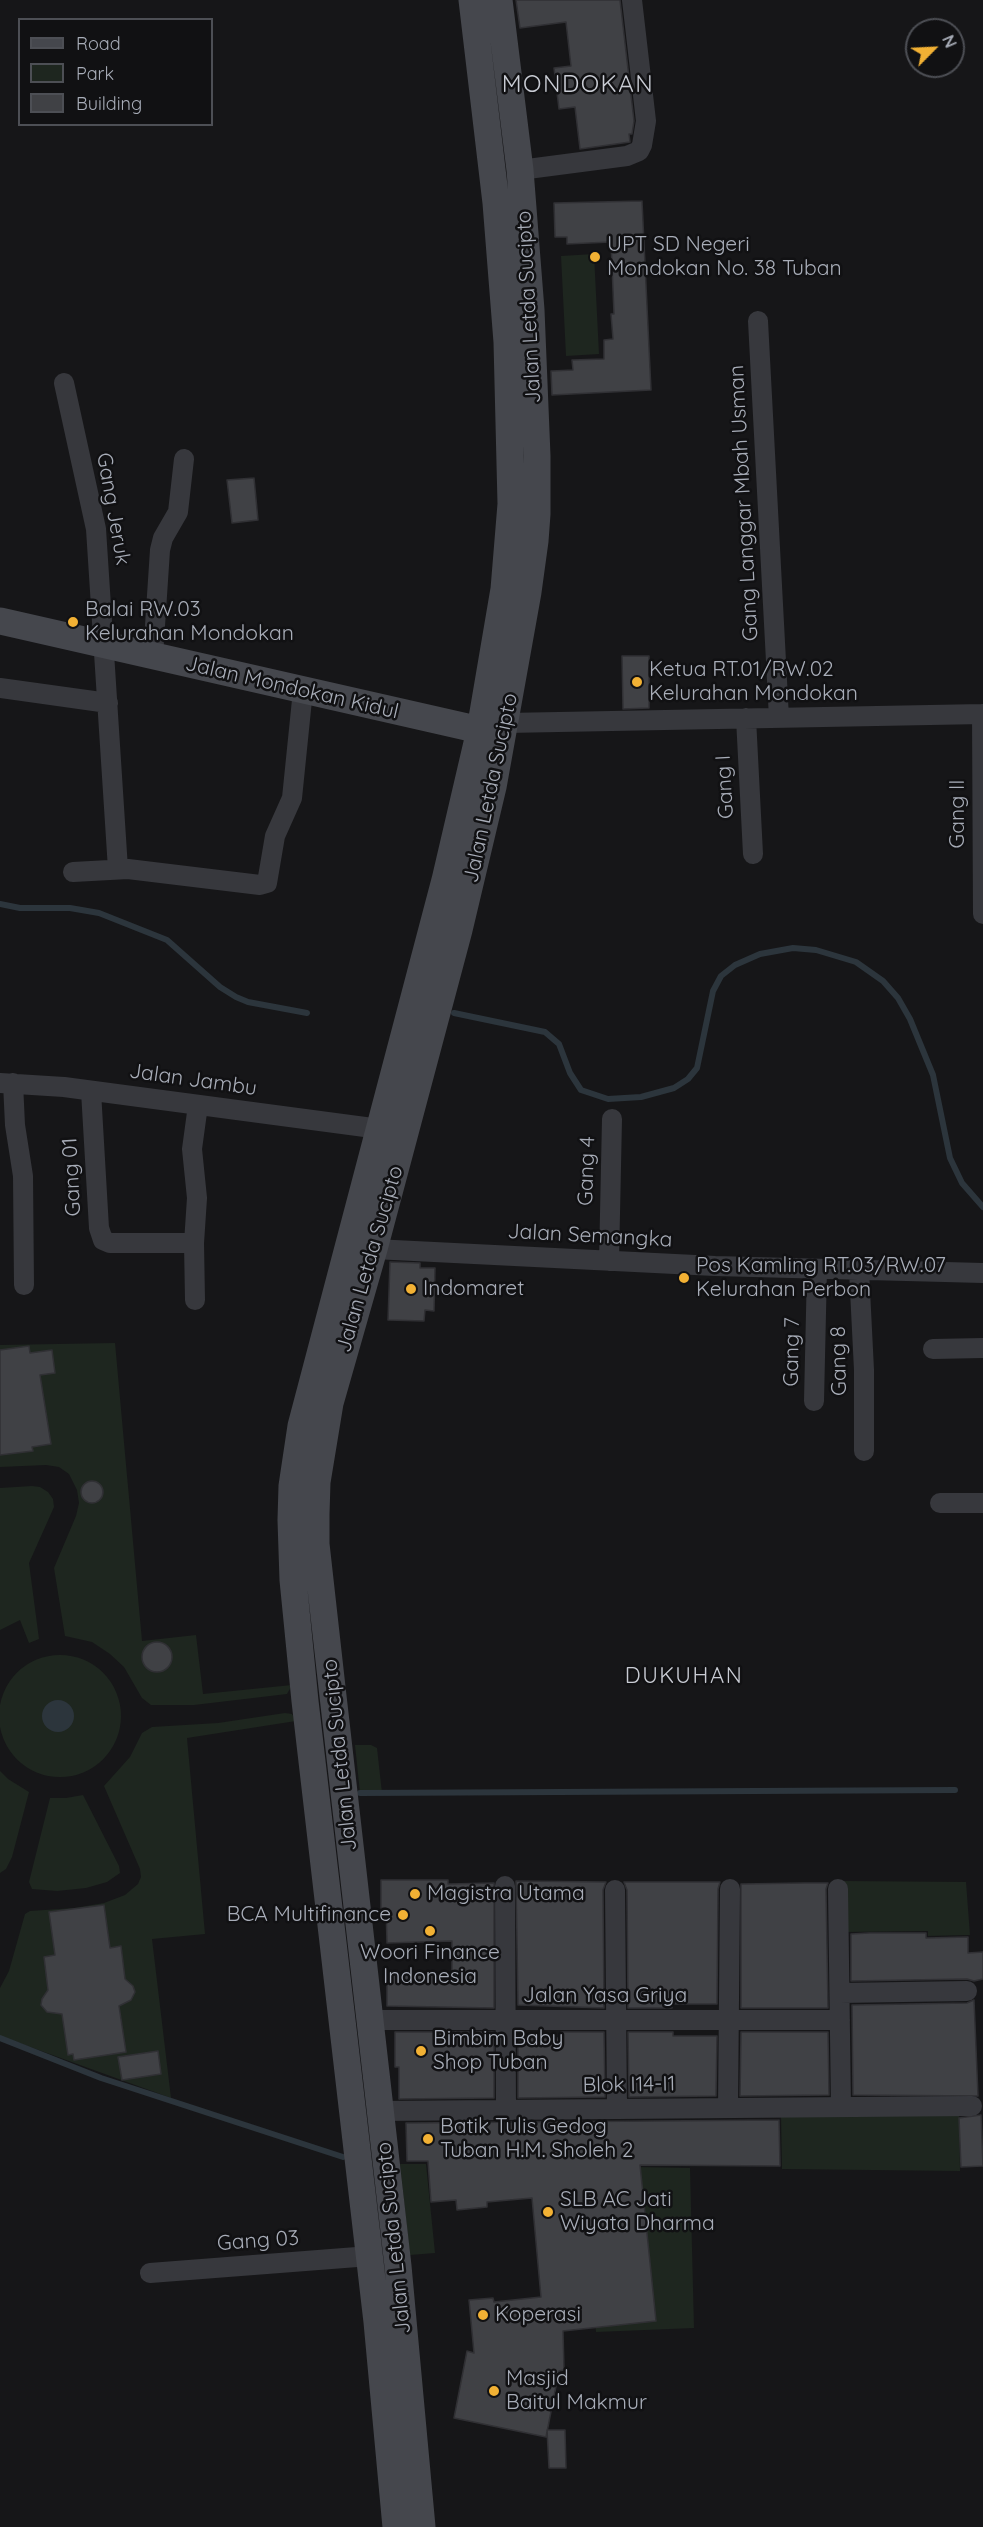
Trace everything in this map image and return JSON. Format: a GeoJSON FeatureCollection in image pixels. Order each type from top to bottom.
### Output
{"type":"FeatureCollection","features":[{"type":"Feature","properties":{"kind":"main road","name":"Jalan Letda Sucipto"},"geometry":{"type":"LineString","coordinates":[[422,2527],[408,2358],[373,2167],[305,1701],[293,1580],[291,1520],[292,1486],[308,1396],[363,1259],[380,1129],[441,948],[480,848],[506,723],[520,558],[511,472],[505,300],[472,0]]}},
{"type":"Feature","properties":{"kind":"main road","name":"Jalan Letda Sucipto"},"geometry":{"type":"LineString","coordinates":[[396,2527],[370,2256],[373,2167],[380,2111],[316,1544],[317,1482],[330,1403],[363,1259],[441,948],[504,589],[520,558],[537,514],[535,376],[520,170],[499,0]]}},
{"type":"Feature","properties":{"kind":"main road","name":"Jalan Mondokan Kidul"},"geometry":{"type":"LineString","coordinates":[[0,621],[480,730]]}},
{"type":"Feature","properties":{"kind":"main road"},"geometry":{"type":"LineString","coordinates":[[305,1701],[333,1696]]}},
{"type":"Feature","properties":{"kind":"street"},"geometry":{"type":"LineString","coordinates":[[520,170],[627,156],[639,151],[646,121],[632,0]]}},
{"type":"Feature","properties":{"kind":"street","name":"Gang Langgar Mbah Usman"},"geometry":{"type":"LineString","coordinates":[[758,321],[779,718]]}},
{"type":"Feature","properties":{"kind":"street","name":"Gang Jeruk"},"geometry":{"type":"LineString","coordinates":[[64,383],[96,529],[118,869]]}},
{"type":"Feature","properties":{"kind":"street"},"geometry":{"type":"LineString","coordinates":[[153,656],[160,550],[163,538],[178,512],[184,459]]}},
{"type":"Feature","properties":{"kind":"street"},"geometry":{"type":"LineString","coordinates":[[0,688],[108,703]]}},
{"type":"Feature","properties":{"kind":"street"},"geometry":{"type":"LineString","coordinates":[[73,872],[118,869],[260,885],[267,883],[275,836],[292,798],[303,690]]}},
{"type":"Feature","properties":{"kind":"street"},"geometry":{"type":"LineString","coordinates":[[506,723],[982,714]]}},
{"type":"Feature","properties":{"kind":"street","name":"Gang II"},"geometry":{"type":"LineString","coordinates":[[982,714],[983,914]]}},
{"type":"Feature","properties":{"kind":"street","name":"Gang I"},"geometry":{"type":"LineString","coordinates":[[746,718],[753,854]]}},
{"type":"Feature","properties":{"kind":"street"},"geometry":{"type":"LineString","coordinates":[[6,1083],[23,1176],[24,1285]]}},
{"type":"Feature","properties":{"kind":"street","name":"Jalan Jambu"},"geometry":{"type":"LineString","coordinates":[[6,1083],[91,1091],[380,1129]]}},
{"type":"Feature","properties":{"kind":"street","name":"Gang 01"},"geometry":{"type":"LineString","coordinates":[[91,1091],[99,1228],[103,1240],[110,1243],[194,1244]]}},
{"type":"Feature","properties":{"kind":"street"},"geometry":{"type":"LineString","coordinates":[[195,1300],[194,1244],[198,1198],[192,1149],[198,1105]]}},
{"type":"Feature","properties":{"kind":"street","name":"Gang 4"},"geometry":{"type":"LineString","coordinates":[[609,1261],[612,1119]]}},
{"type":"Feature","properties":{"kind":"street","name":"Jalan Semangka"},"geometry":{"type":"LineString","coordinates":[[363,1259],[609,1261],[983,1273]]}},
{"type":"Feature","properties":{"kind":"street","name":"Gang 7"},"geometry":{"type":"LineString","coordinates":[[814,1401],[817,1269]]}},
{"type":"Feature","properties":{"kind":"street","name":"Gang 8"},"geometry":{"type":"LineString","coordinates":[[859,1270],[864,1370],[864,1451]]}},
{"type":"Feature","properties":{"kind":"street"},"geometry":{"type":"LineString","coordinates":[[933,1349],[983,1348]]}},
{"type":"Feature","properties":{"kind":"street"},"geometry":{"type":"LineString","coordinates":[[940,1503],[983,1503]]}},
{"type":"Feature","properties":{"kind":"street"},"geometry":{"type":"LineString","coordinates":[[506,1886],[506,2110]]}},
{"type":"Feature","properties":{"kind":"street"},"geometry":{"type":"LineString","coordinates":[[728,2108],[730,1889]]}},
{"type":"Feature","properties":{"kind":"street"},"geometry":{"type":"LineString","coordinates":[[838,1889],[842,2107]]}},
{"type":"Feature","properties":{"kind":"street"},"geometry":{"type":"LineString","coordinates":[[615,1890],[617,2109]]}},
{"type":"Feature","properties":{"kind":"street"},"geometry":{"type":"LineString","coordinates":[[840,1993],[967,1991]]}},
{"type":"Feature","properties":{"kind":"street","name":"Jalan Yasa Griya"},"geometry":{"type":"LineString","coordinates":[[370,2020],[840,2020]]}},
{"type":"Feature","properties":{"kind":"street","name":"Blok I14-I1"},"geometry":{"type":"LineString","coordinates":[[380,2111],[972,2106]]}},
{"type":"Feature","properties":{"kind":"street","name":"Gang 03"},"geometry":{"type":"LineString","coordinates":[[150,2272],[370,2256]]}},
{"type":"Feature","properties":{"kind":"green space"},"geometry":{"type":"Polygon","coordinates":[[[594,254],[599,354],[566,356],[561,256],[594,254]]]}},
{"type":"Feature","properties":{"kind":"green space"},"geometry":{"type":"Polygon","coordinates":[[[115,1343],[142,1641],[196,1635],[203,1694],[292,1685],[287,1694],[194,1705],[151,1705],[142,1698],[124,1667],[110,1654],[92,1642],[65,1636],[54,1568],[76,1516],[79,1503],[77,1490],[69,1474],[59,1467],[46,1465],[0,1467],[0,1345],[115,1343]]]}},
{"type":"Feature","properties":{"kind":"green space"},"geometry":{"type":"Polygon","coordinates":[[[40,1487],[48,1492],[53,1499],[54,1507],[29,1563],[39,1639],[29,1643],[20,1620],[0,1630],[0,1488],[40,1487]]]}},
{"type":"Feature","properties":{"kind":"green space"},"geometry":{"type":"Polygon","coordinates":[[[60,1655],[83,1659],[103,1673],[117,1693],[121,1716],[117,1739],[103,1759],[83,1773],[60,1777],[37,1773],[17,1759],[3,1739],[-1,1716],[3,1693],[17,1673],[37,1659],[60,1655]]]}},
{"type":"Feature","properties":{"kind":"green space"},"geometry":{"type":"Polygon","coordinates":[[[285,1713],[292,1714],[296,1721],[187,1738],[205,1934],[152,1939],[171,2098],[0,2036],[0,1988],[9,1971],[25,1914],[30,1911],[104,1903],[125,1895],[138,1884],[141,1877],[140,1869],[104,1786],[130,1757],[142,1733],[152,1727],[218,1723],[285,1713]]]}},
{"type":"Feature","properties":{"kind":"green space"},"geometry":{"type":"Polygon","coordinates":[[[355,1745],[371,1745],[377,1748],[382,1793],[360,1793],[355,1745]]]}},
{"type":"Feature","properties":{"kind":"green space"},"geometry":{"type":"Polygon","coordinates":[[[0,1771],[29,1792],[12,1857],[6,1869],[0,1873],[0,1771]]]}},
{"type":"Feature","properties":{"kind":"green space"},"geometry":{"type":"Polygon","coordinates":[[[83,1795],[119,1866],[120,1873],[107,1882],[86,1888],[57,1891],[32,1889],[29,1882],[50,1798],[83,1795]]]}},
{"type":"Feature","properties":{"kind":"green space"},"geometry":{"type":"Polygon","coordinates":[[[844,1881],[966,1882],[970,1935],[928,1936],[928,1931],[845,1932],[844,1881]]]}},
{"type":"Feature","properties":{"kind":"green space"},"geometry":{"type":"Polygon","coordinates":[[[959,2114],[960,2171],[782,2169],[781,2116],[959,2114]]]}},
{"type":"Feature","properties":{"kind":"green space"},"geometry":{"type":"Polygon","coordinates":[[[400,2164],[426,2164],[435,2253],[410,2255],[400,2164]]]}},
{"type":"Feature","properties":{"kind":"green space"},"geometry":{"type":"Polygon","coordinates":[[[580,2166],[690,2168],[694,2328],[596,2332],[580,2166]]]}},
{"type":"Feature","properties":{"kind":"shaded area"},"geometry":{"type":"Polygon","coordinates":[[[58,1700],[70,1704],[74,1716],[70,1728],[58,1732],[46,1728],[42,1716],[46,1704],[58,1700]]]}},
{"type":"Feature","properties":{"kind":"building"},"geometry":{"type":"Polygon","coordinates":[[[516,0],[620,0],[634,121],[632,134],[629,134],[630,142],[580,149],[575,107],[559,109],[554,68],[571,66],[566,22],[520,28],[516,0]]]}},
{"type":"Feature","properties":{"kind":"building"},"geometry":{"type":"Polygon","coordinates":[[[642,201],[651,390],[552,395],[551,371],[573,370],[572,360],[604,359],[604,340],[613,339],[611,314],[614,314],[611,242],[567,244],[567,237],[555,237],[554,203],[642,201]]]}},
{"type":"Feature","properties":{"kind":"building"},"geometry":{"type":"Polygon","coordinates":[[[254,478],[258,520],[232,523],[227,480],[254,478]]]}},
{"type":"Feature","properties":{"kind":"building"},"geometry":{"type":"Polygon","coordinates":[[[622,656],[649,656],[649,708],[623,709],[622,656]]]}},
{"type":"Feature","properties":{"kind":"building","name":"Indomaret"},"geometry":{"type":"Polygon","coordinates":[[[390,1262],[420,1263],[420,1268],[435,1268],[434,1311],[425,1310],[424,1321],[388,1320],[390,1262]]]}},
{"type":"Feature","properties":{"kind":"building"},"geometry":{"type":"Polygon","coordinates":[[[29,1346],[30,1353],[52,1350],[55,1373],[40,1375],[51,1444],[32,1447],[33,1451],[0,1455],[0,1350],[29,1346]]]}},
{"type":"Feature","properties":{"kind":"building"},"geometry":{"type":"Polygon","coordinates":[[[92,1481],[100,1484],[103,1492],[100,1500],[92,1503],[84,1500],[81,1492],[84,1484],[92,1481]]]}},
{"type":"Feature","properties":{"kind":"building"},"geometry":{"type":"Polygon","coordinates":[[[157,1642],[163,1643],[171,1651],[171,1663],[163,1671],[157,1672],[151,1671],[143,1663],[142,1657],[143,1651],[151,1643],[157,1642]]]}},
{"type":"Feature","properties":{"kind":"building"},"geometry":{"type":"Polygon","coordinates":[[[381,1880],[448,1880],[448,1884],[494,1883],[494,2008],[387,2006],[387,1975],[452,1975],[452,1941],[387,1943],[386,1908],[381,1908],[381,1880]]]}},
{"type":"Feature","properties":{"kind":"building"},"geometry":{"type":"Polygon","coordinates":[[[516,1881],[606,1882],[603,1890],[604,2008],[518,2005],[516,1881]]]}},
{"type":"Feature","properties":{"kind":"building"},"geometry":{"type":"Polygon","coordinates":[[[624,1882],[720,1882],[718,1889],[717,2004],[672,2004],[672,2008],[628,2008],[627,1890],[624,1882]]]}},
{"type":"Feature","properties":{"kind":"building"},"geometry":{"type":"Polygon","coordinates":[[[828,1883],[826,1889],[828,2008],[741,2008],[741,1884],[828,1883]]]}},
{"type":"Feature","properties":{"kind":"building"},"geometry":{"type":"Polygon","coordinates":[[[104,1905],[110,1948],[121,1946],[125,1979],[133,1986],[135,1992],[131,2000],[119,2006],[126,2052],[74,2060],[73,2054],[68,2055],[62,2014],[47,2012],[41,2005],[48,1990],[44,1957],[55,1955],[49,1912],[104,1905]]]}},
{"type":"Feature","properties":{"kind":"building"},"geometry":{"type":"Polygon","coordinates":[[[926,1933],[926,1938],[968,1937],[968,1953],[983,1952],[983,1979],[974,1981],[967,1979],[851,1981],[851,1934],[926,1933]]]}},
{"type":"Feature","properties":{"kind":"building"},"geometry":{"type":"Polygon","coordinates":[[[974,2000],[978,2096],[853,2095],[852,2005],[967,2003],[974,2000]]]}},
{"type":"Feature","properties":{"kind":"building"},"geometry":{"type":"Polygon","coordinates":[[[395,2032],[494,2032],[494,2098],[399,2099],[399,2067],[395,2067],[395,2032]]]}},
{"type":"Feature","properties":{"kind":"building"},"geometry":{"type":"Polygon","coordinates":[[[561,2032],[604,2032],[605,2097],[518,2098],[518,2038],[561,2038],[561,2032]]]}},
{"type":"Feature","properties":{"kind":"building"},"geometry":{"type":"Polygon","coordinates":[[[628,2032],[673,2032],[673,2036],[717,2036],[716,2096],[629,2097],[628,2032]]]}},
{"type":"Feature","properties":{"kind":"building"},"geometry":{"type":"Polygon","coordinates":[[[741,2032],[828,2032],[829,2095],[740,2096],[741,2032]]]}},
{"type":"Feature","properties":{"kind":"building"},"geometry":{"type":"Polygon","coordinates":[[[158,2051],[161,2074],[122,2080],[118,2057],[158,2051]]]}},
{"type":"Feature","properties":{"kind":"building"},"geometry":{"type":"Polygon","coordinates":[[[981,2115],[983,2166],[961,2167],[959,2118],[981,2115]]]}},
{"type":"Feature","properties":{"kind":"building"},"geometry":{"type":"Polygon","coordinates":[[[779,2120],[780,2166],[640,2165],[656,2321],[563,2331],[564,2370],[559,2371],[546,2437],[454,2418],[467,2351],[474,2353],[469,2300],[493,2298],[494,2302],[541,2297],[532,2198],[487,2202],[487,2207],[457,2210],[456,2200],[431,2202],[428,2161],[407,2161],[406,2123],[779,2120]]]}},
{"type":"Feature","properties":{"kind":"building"},"geometry":{"type":"Polygon","coordinates":[[[547,2430],[565,2430],[566,2468],[549,2468],[547,2430]]]}},
{"type":"Feature","properties":{"kind":"waterway"},"geometry":{"type":"LineString","coordinates":[[0,904],[20,908],[70,908],[99,913],[167,940],[220,987],[236,997],[248,1002],[307,1013]]}},
{"type":"Feature","properties":{"kind":"waterway"},"geometry":{"type":"LineString","coordinates":[[454,1013],[545,1032],[559,1044],[570,1073],[581,1090],[608,1099],[641,1097],[674,1088],[688,1079],[697,1068],[713,991],[721,976],[735,965],[760,954],[793,948],[816,950],[856,962],[883,981],[898,998],[910,1019],[933,1075],[950,1158],[962,1183],[983,1207]]}},
{"type":"Feature","properties":{"kind":"waterway"},"geometry":{"type":"LineString","coordinates":[[360,1793],[955,1790]]}},
{"type":"Feature","properties":{"kind":"waterway"},"geometry":{"type":"LineString","coordinates":[[0,2038],[101,2078],[343,2157]]}},
{"type":"Feature","properties":{"kind":"place","name":"UPT SD Negeri Mondokan No. 38 Tuban"},"geometry":{"type":"Point","coordinates":[595,257]}},
{"type":"Feature","properties":{"kind":"place","name":"Balai RW.03 Kelurahan Mondokan"},"geometry":{"type":"Point","coordinates":[73,622]}},
{"type":"Feature","properties":{"kind":"place","name":"Ketua RT.01/RW.02 Kelurahan Mondokan"},"geometry":{"type":"Point","coordinates":[637,682]}},
{"type":"Feature","properties":{"kind":"place","name":"Pos Kamling RT.03/RW.07 Kelurahan Perbon"},"geometry":{"type":"Point","coordinates":[684,1278]}},
{"type":"Feature","properties":{"kind":"place","name":"Indomaret"},"geometry":{"type":"Point","coordinates":[411,1289]}},
{"type":"Feature","properties":{"kind":"place","name":"Magistra Utama"},"geometry":{"type":"Point","coordinates":[415,1894]}},
{"type":"Feature","properties":{"kind":"place","name":"BCA Multifinance"},"geometry":{"type":"Point","coordinates":[403,1915]}},
{"type":"Feature","properties":{"kind":"place","name":"Woori Finance Indonesia"},"geometry":{"type":"Point","coordinates":[430,1931]}},
{"type":"Feature","properties":{"kind":"place","name":"Bimbim Baby Shop Tuban"},"geometry":{"type":"Point","coordinates":[421,2051]}},
{"type":"Feature","properties":{"kind":"place","name":"Batik Tulis Gedog Tuban H.M. Sholeh 2"},"geometry":{"type":"Point","coordinates":[428,2139]}},
{"type":"Feature","properties":{"kind":"place","name":"SLB AC Jati Wiyata Dharma"},"geometry":{"type":"Point","coordinates":[548,2212]}},
{"type":"Feature","properties":{"kind":"place","name":"Koperasi"},"geometry":{"type":"Point","coordinates":[483,2315]}},
{"type":"Feature","properties":{"kind":"place","name":"Masjid Baitul Makmur"},"geometry":{"type":"Point","coordinates":[494,2391]}},
{"type":"Feature","properties":{"kind":"district","name":"MONDOKAN"},"geometry":{"type":"Point","coordinates":[578,85]}},
{"type":"Feature","properties":{"kind":"district","name":"DUKUHAN"},"geometry":{"type":"Point","coordinates":[684,1676]}}]}
